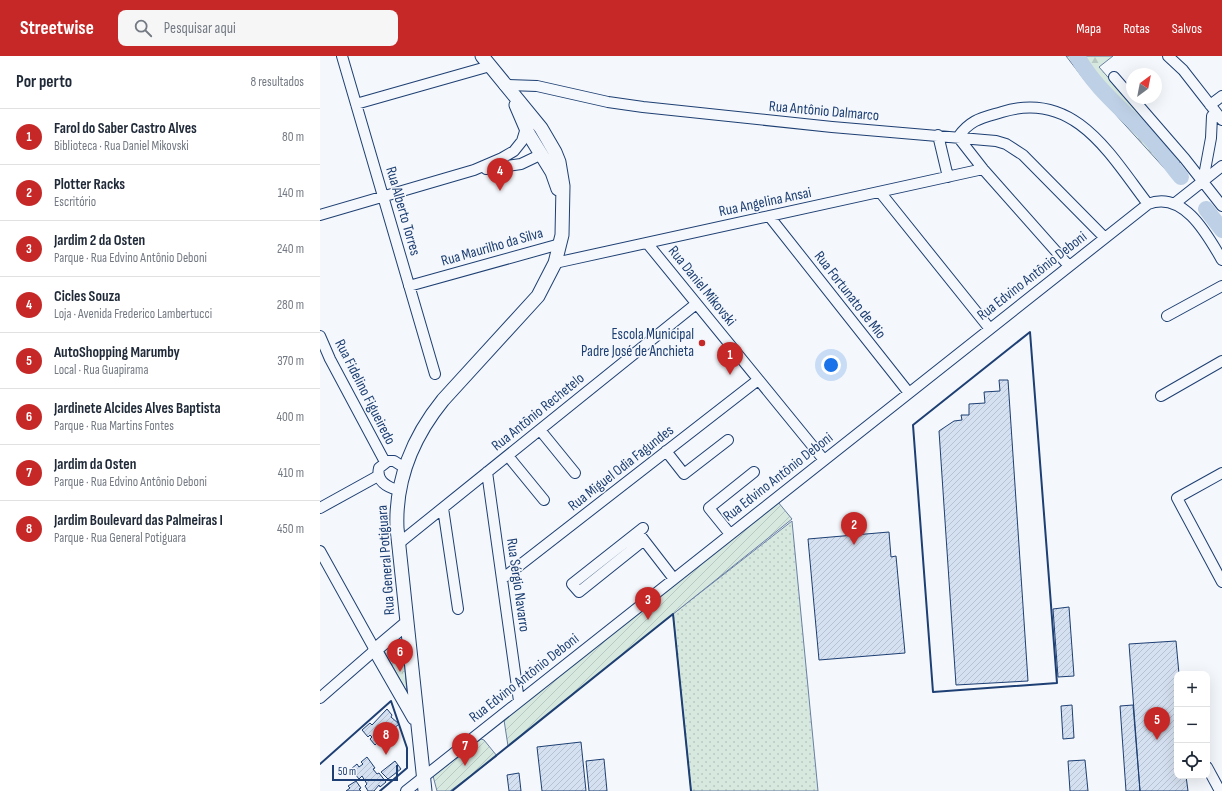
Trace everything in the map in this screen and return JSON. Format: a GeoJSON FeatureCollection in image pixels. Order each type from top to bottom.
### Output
{"type":"FeatureCollection","features":[{"type":"Feature","properties":{"kind":"main road","name":"Rua General Potiguara"},"geometry":{"type":"LineString","coordinates":[[425,791],[398,544],[396,517],[398,490],[415,441],[436,408],[531,306],[545,285],[560,244],[564,186],[559,162],[541,128],[486,61]]}},
{"type":"Feature","properties":{"kind":"main road","name":"Rua General Potiguara"},"geometry":{"type":"LineString","coordinates":[[506,87],[526,128],[555,178],[562,212]]}},
{"type":"Feature","properties":{"kind":"main road"},"geometry":{"type":"LineString","coordinates":[[541,128],[542,154]]}},
{"type":"Feature","properties":{"kind":"main road"},"geometry":{"type":"LineString","coordinates":[[407,623],[375,650],[418,724]]}},
{"type":"Feature","properties":{"kind":"street","name":"Rua Alberto Torres"},"geometry":{"type":"LineString","coordinates":[[342,56],[435,374]]}},
{"type":"Feature","properties":{"kind":"street"},"geometry":{"type":"LineString","coordinates":[[1168,56],[1183,70],[1222,120]]}},
{"type":"Feature","properties":{"kind":"street"},"geometry":{"type":"LineString","coordinates":[[356,104],[486,61]]}},
{"type":"Feature","properties":{"kind":"street"},"geometry":{"type":"LineString","coordinates":[[1114,77],[1222,206]]}},
{"type":"Feature","properties":{"kind":"street","name":"Rua Antônio Dalmarco"},"geometry":{"type":"LineString","coordinates":[[506,87],[537,86],[608,102],[643,107],[825,127],[938,135],[996,141],[1015,149],[1106,238]]}},
{"type":"Feature","properties":{"kind":"street"},"geometry":{"type":"LineString","coordinates":[[1210,105],[1222,96]]}},
{"type":"Feature","properties":{"kind":"street"},"geometry":{"type":"LineString","coordinates":[[1069,266],[982,169],[958,137],[969,124],[1005,111],[1033,108],[1056,112],[1075,121],[1097,138],[1148,204],[1160,201],[1174,204],[1182,208],[1196,221],[1222,260]]}},
{"type":"Feature","properties":{"kind":"street"},"geometry":{"type":"LineString","coordinates":[[1202,181],[1211,138],[1212,116]]}},
{"type":"Feature","properties":{"kind":"street"},"geometry":{"type":"LineString","coordinates":[[320,215],[474,170],[502,158],[514,150],[522,141],[526,128]]}},
{"type":"Feature","properties":{"kind":"street"},"geometry":{"type":"LineString","coordinates":[[938,135],[948,177]]}},
{"type":"Feature","properties":{"kind":"street"},"geometry":{"type":"LineString","coordinates":[[474,170],[521,164],[542,154]]}},
{"type":"Feature","properties":{"kind":"street"},"geometry":{"type":"LineString","coordinates":[[1174,204],[1222,166]]}},
{"type":"Feature","properties":{"kind":"street","name":"Rua Angelina Ansai"},"geometry":{"type":"LineString","coordinates":[[554,263],[982,169]]}},
{"type":"Feature","properties":{"kind":"street"},"geometry":{"type":"LineString","coordinates":[[880,192],[990,329]]}},
{"type":"Feature","properties":{"kind":"street","name":"Rua Edvino Antônio Deboni"},"geometry":{"type":"LineString","coordinates":[[406,791],[1148,204]]}},
{"type":"Feature","properties":{"kind":"street","name":"Rua Fortunato de Mio"},"geometry":{"type":"LineString","coordinates":[[769,216],[909,393]]}},
{"type":"Feature","properties":{"kind":"street","name":"Rua Daniel Mikovski"},"geometry":{"type":"LineString","coordinates":[[647,243],[824,460]]}},
{"type":"Feature","properties":{"kind":"street","name":"Rua Maurilho da Silva"},"geometry":{"type":"LineString","coordinates":[[409,286],[560,244]]}},
{"type":"Feature","properties":{"kind":"street"},"geometry":{"type":"LineString","coordinates":[[1167,316],[1222,286]]}},
{"type":"Feature","properties":{"kind":"street","name":"Rua Antônio Rechetelo"},"geometry":{"type":"LineString","coordinates":[[398,544],[696,304]]}},
{"type":"Feature","properties":{"kind":"street","name":"Rua Fidelino Figueiredo"},"geometry":{"type":"LineString","coordinates":[[320,336],[330,359],[385,462]]}},
{"type":"Feature","properties":{"kind":"street"},"geometry":{"type":"LineString","coordinates":[[1161,396],[1222,361]]}},
{"type":"Feature","properties":{"kind":"street","name":"Rua Miguel Odia Fagundes"},"geometry":{"type":"LineString","coordinates":[[502,579],[758,380]]}},
{"type":"Feature","properties":{"kind":"street"},"geometry":{"type":"LineString","coordinates":[[540,430],[575,473]]}},
{"type":"Feature","properties":{"kind":"street"},"geometry":{"type":"LineString","coordinates":[[666,451],[684,474],[728,440]]}},
{"type":"Feature","properties":{"kind":"street"},"geometry":{"type":"LineString","coordinates":[[508,456],[544,500]]}},
{"type":"Feature","properties":{"kind":"street"},"geometry":{"type":"LineString","coordinates":[[398,490],[383,483],[378,476],[379,468],[385,462],[394,462],[405,468]]}},
{"type":"Feature","properties":{"kind":"street","name":"Rua Sérgio Navarro"},"geometry":{"type":"LineString","coordinates":[[487,472],[519,701]]}},
{"type":"Feature","properties":{"kind":"street"},"geometry":{"type":"LineString","coordinates":[[730,534],[709,508],[754,472]]}},
{"type":"Feature","properties":{"kind":"street"},"geometry":{"type":"LineString","coordinates":[[1222,473],[1177,498],[1222,582]]}},
{"type":"Feature","properties":{"kind":"street"},"geometry":{"type":"LineString","coordinates":[[320,508],[378,476]]}},
{"type":"Feature","properties":{"kind":"street"},"geometry":{"type":"LineString","coordinates":[[443,508],[458,609]]}},
{"type":"Feature","properties":{"kind":"street"},"geometry":{"type":"LineString","coordinates":[[641,534],[579,592],[572,584],[641,534]]}},
{"type":"Feature","properties":{"kind":"street"},"geometry":{"type":"LineString","coordinates":[[641,534],[674,579]]}},
{"type":"Feature","properties":{"kind":"street"},"geometry":{"type":"LineString","coordinates":[[320,551],[375,650],[320,698]]}},
{"type":"Feature","properties":{"kind":"street"},"geometry":{"type":"LineString","coordinates":[[1210,770],[1218,778],[1220,791]]}},
{"type":"Feature","properties":{"kind":"green space"},"geometry":{"type":"Polygon","coordinates":[[[1066,56],[1113,56],[1099,67],[1126,98],[1126,104],[1132,104],[1182,161],[1166,170],[1086,82],[1066,56]]]}},
{"type":"Feature","properties":{"kind":"green space"},"geometry":{"type":"Polygon","coordinates":[[[778,502],[792,519],[508,746],[504,720],[778,502]]]}},
{"type":"Feature","properties":{"kind":"green space"},"geometry":{"type":"Polygon","coordinates":[[[792,521],[818,791],[691,791],[673,614],[792,521]]]}},
{"type":"Feature","properties":{"kind":"green space"},"geometry":{"type":"Polygon","coordinates":[[[402,636],[407,692],[384,651],[402,636]]]}},
{"type":"Feature","properties":{"kind":"green space"},"geometry":{"type":"Polygon","coordinates":[[[481,739],[484,740],[497,756],[450,791],[437,791],[433,776],[481,739]]]}},
{"type":"Feature","properties":{"kind":"building"},"geometry":{"type":"Polygon","coordinates":[[[999,380],[1008,380],[1028,681],[956,685],[939,431],[954,421],[962,420],[961,415],[969,415],[969,404],[985,403],[984,392],[1000,391],[999,380]]]}},
{"type":"Feature","properties":{"kind":"building"},"geometry":{"type":"Polygon","coordinates":[[[889,532],[891,557],[896,556],[905,653],[819,660],[808,539],[889,532]]]}},
{"type":"Feature","properties":{"kind":"building"},"geometry":{"type":"Polygon","coordinates":[[[1069,607],[1074,676],[1058,677],[1053,609],[1069,607]]]}},
{"type":"Feature","properties":{"kind":"building"},"geometry":{"type":"Polygon","coordinates":[[[1176,641],[1179,671],[1174,671],[1174,779],[1186,779],[1188,791],[1140,791],[1129,644],[1176,641]]]}},
{"type":"Feature","properties":{"kind":"building"},"geometry":{"type":"Polygon","coordinates":[[[1072,705],[1074,738],[1063,739],[1061,706],[1072,705]]]}},
{"type":"Feature","properties":{"kind":"building"},"geometry":{"type":"Polygon","coordinates":[[[1133,705],[1140,791],[1126,791],[1120,706],[1133,705]]]}},
{"type":"Feature","properties":{"kind":"building"},"geometry":{"type":"Polygon","coordinates":[[[387,709],[392,715],[391,717],[399,724],[392,730],[390,727],[380,736],[382,738],[375,745],[370,739],[372,737],[370,735],[368,737],[362,730],[370,723],[372,725],[387,709]]]}},
{"type":"Feature","properties":{"kind":"building"},"geometry":{"type":"Polygon","coordinates":[[[581,742],[586,791],[542,791],[537,747],[581,742]]]}},
{"type":"Feature","properties":{"kind":"building"},"geometry":{"type":"Polygon","coordinates":[[[367,757],[375,768],[373,769],[377,774],[379,773],[386,782],[380,787],[379,785],[374,791],[368,791],[365,786],[367,784],[362,776],[359,779],[351,769],[357,764],[359,767],[363,764],[361,762],[367,757]]]}},
{"type":"Feature","properties":{"kind":"building"},"geometry":{"type":"Polygon","coordinates":[[[604,759],[607,791],[589,791],[586,761],[604,759]]]}},
{"type":"Feature","properties":{"kind":"building"},"geometry":{"type":"Polygon","coordinates":[[[1085,760],[1088,791],[1070,791],[1068,761],[1085,760]]]}},
{"type":"Feature","properties":{"kind":"building"},"geometry":{"type":"Polygon","coordinates":[[[395,761],[401,769],[388,779],[381,772],[395,761]]]}},
{"type":"Feature","properties":{"kind":"building"},"geometry":{"type":"Polygon","coordinates":[[[519,773],[521,791],[509,791],[507,775],[519,773]]]}},
{"type":"Feature","properties":{"kind":"building"},"geometry":{"type":"Polygon","coordinates":[[[356,781],[361,788],[359,789],[361,791],[346,791],[350,788],[348,786],[356,781]]]}},
{"type":"Feature","properties":{"kind":"waterway"},"geometry":{"type":"LineString","coordinates":[[1077,56],[1100,88],[1151,139],[1181,177]]}},
{"type":"Feature","properties":{"kind":"waterway"},"geometry":{"type":"LineString","coordinates":[[1206,209],[1222,230]]}},
{"type":"Feature","properties":{"kind":"wall"},"geometry":{"type":"LineString","coordinates":[[1030,332],[1057,683],[933,692],[913,425],[1030,332]]}},
{"type":"Feature","properties":{"kind":"wall"},"geometry":{"type":"LineString","coordinates":[[452,791],[673,614],[691,791]]}},
{"type":"Feature","properties":{"kind":"wall"},"geometry":{"type":"LineString","coordinates":[[320,764],[391,701],[407,748],[407,768],[380,791]]}},
{"type":"Feature","properties":{"kind":"place","name":"Cicles Souza"},"geometry":{"type":"Point","coordinates":[500,191]}},
{"type":"Feature","properties":{"kind":"place","name":"Escola Municipal Padre José de Anchieta"},"geometry":{"type":"Point","coordinates":[702,343]}},
{"type":"Feature","properties":{"kind":"place","name":"Farol do Saber Castro Alves"},"geometry":{"type":"Point","coordinates":[730,375]}},
{"type":"Feature","properties":{"kind":"place","name":"Plotter Racks"},"geometry":{"type":"Point","coordinates":[854,545]}},
{"type":"Feature","properties":{"kind":"place","name":"Jardim 2 da Osten"},"geometry":{"type":"Point","coordinates":[648,620]}},
{"type":"Feature","properties":{"kind":"place","name":"Jardinete Alcides Alves Baptista"},"geometry":{"type":"Point","coordinates":[400,672]}},
{"type":"Feature","properties":{"kind":"place","name":"AutoShopping Marumby"},"geometry":{"type":"Point","coordinates":[1157,740]}},
{"type":"Feature","properties":{"kind":"place","name":"Jardim Boulevard das Palmeiras I"},"geometry":{"type":"Point","coordinates":[386,755]}},
{"type":"Feature","properties":{"kind":"place","name":"Jardim da Osten"},"geometry":{"type":"Point","coordinates":[465,766]}}]}
